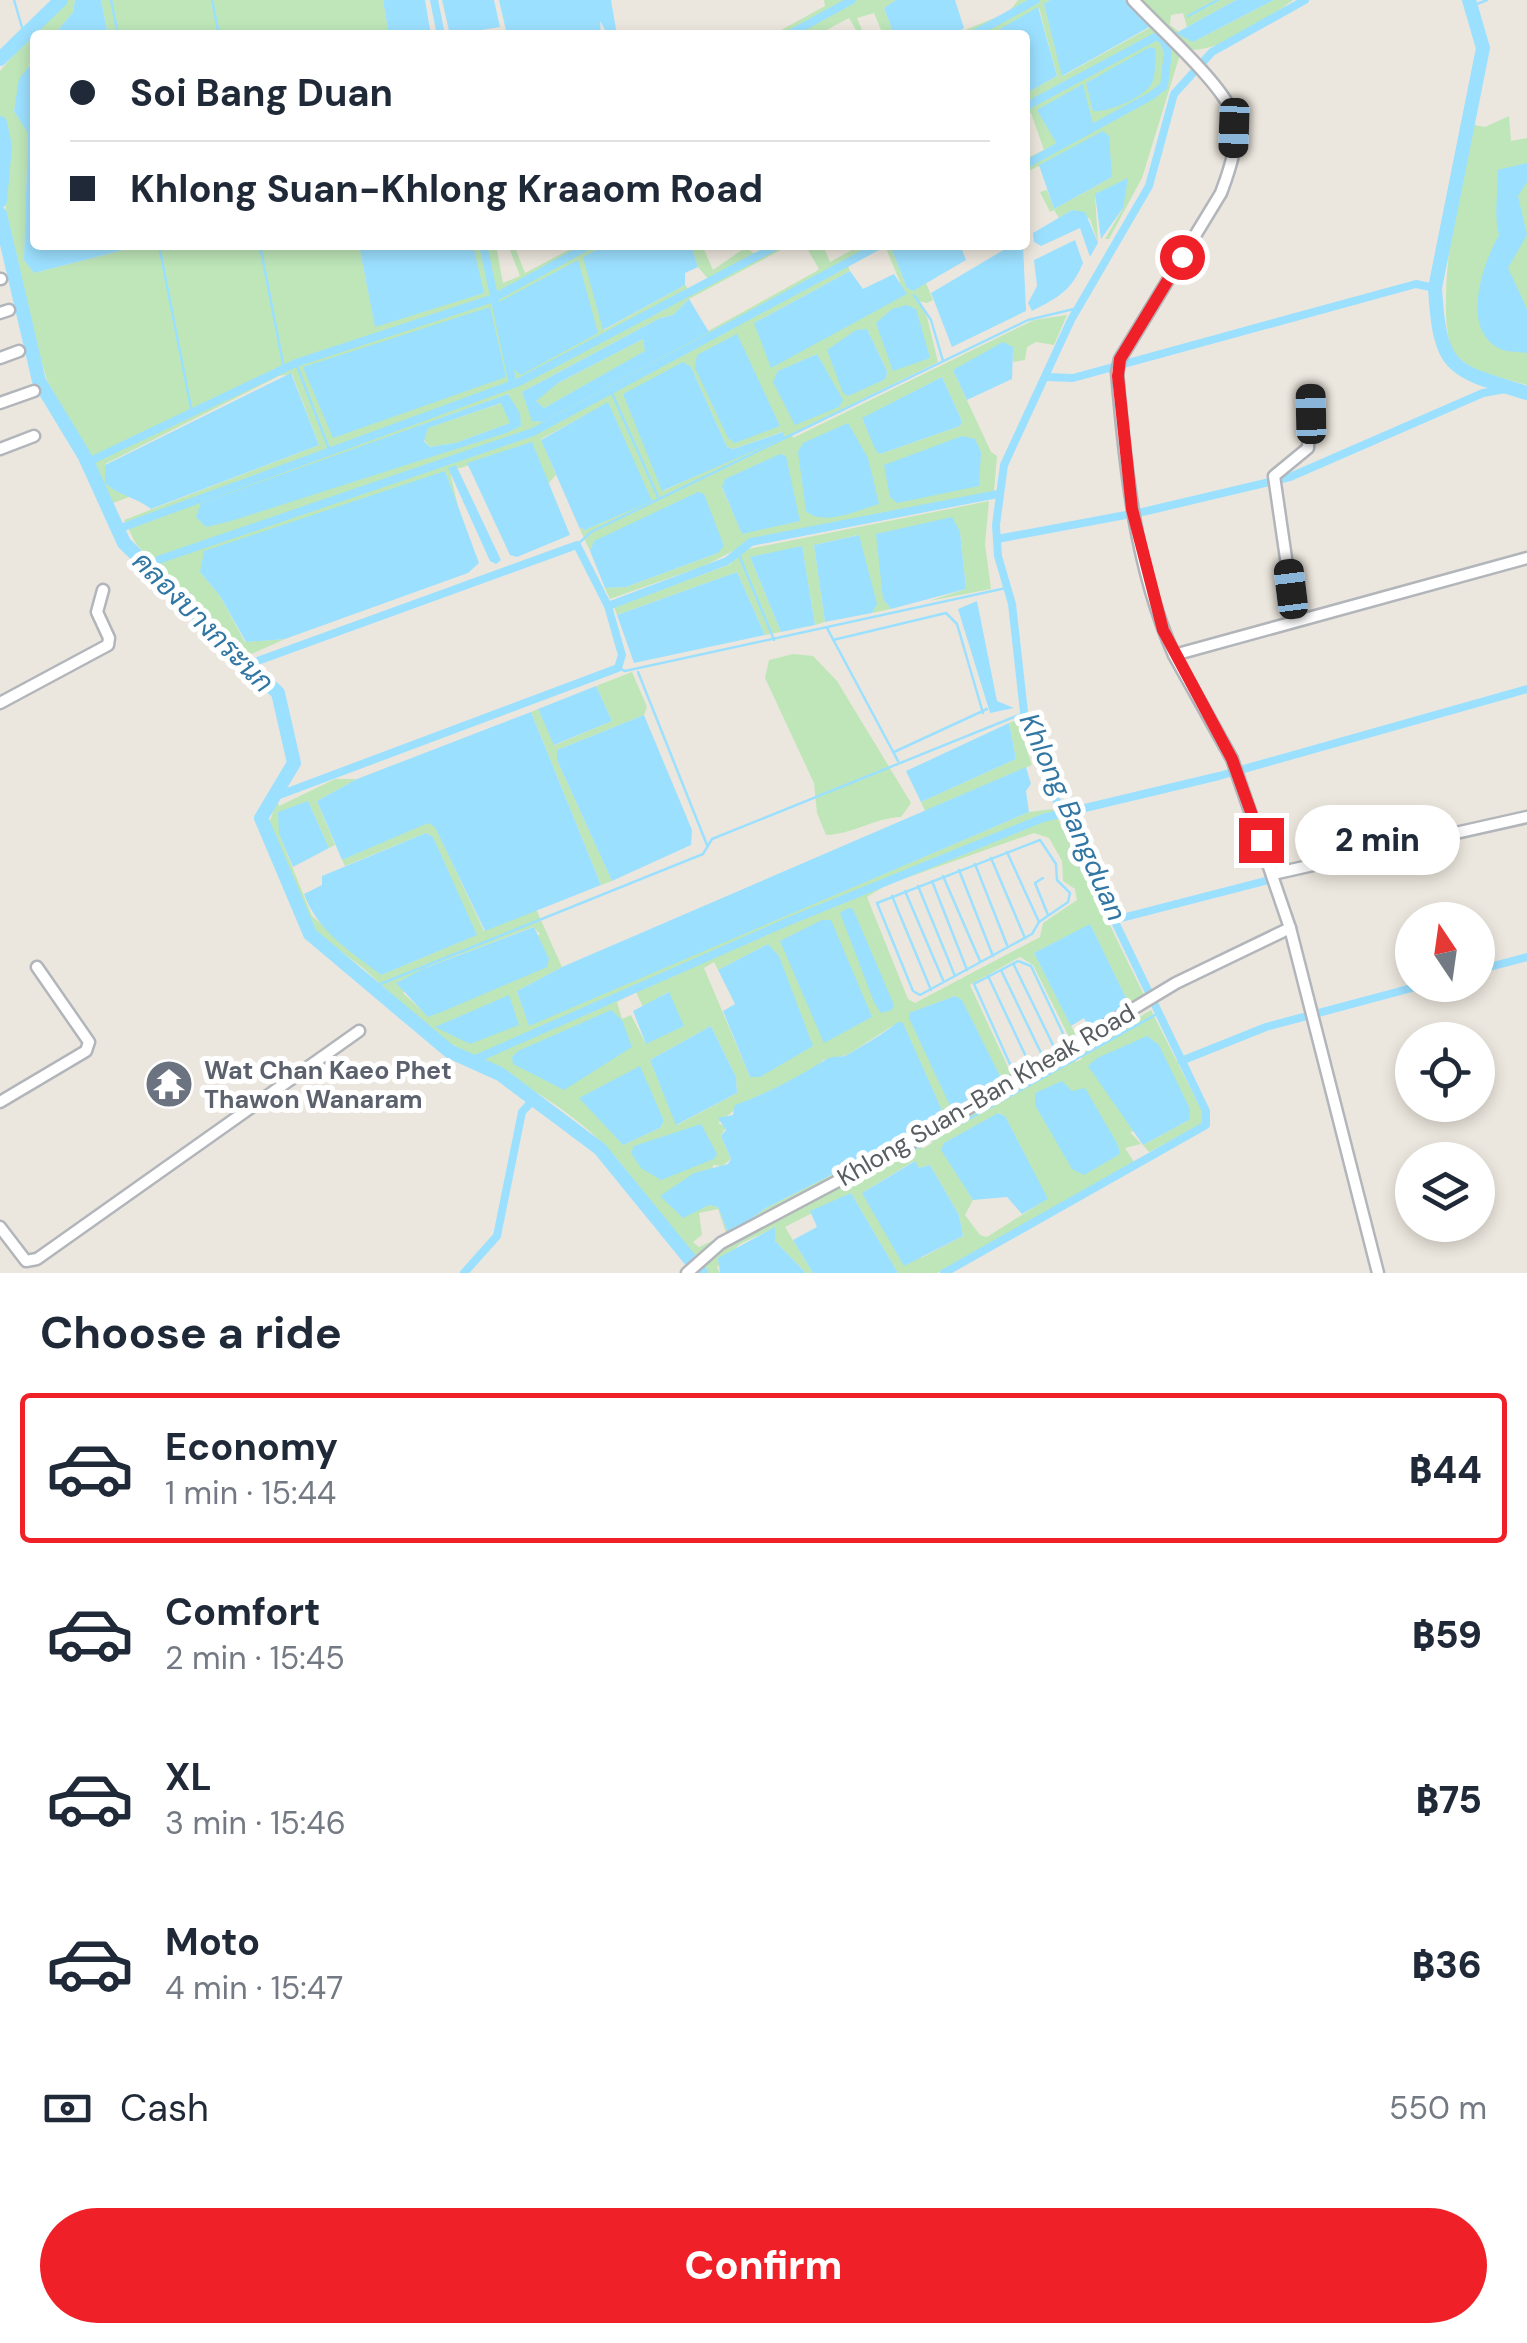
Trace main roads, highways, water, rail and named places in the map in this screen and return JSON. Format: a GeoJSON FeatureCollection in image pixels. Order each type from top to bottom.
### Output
{"type":"FeatureCollection","features":[{"type":"Feature","properties":{"kind":"water"},"geometry":{"type":"Polygon","coordinates":[[[75,0],[101,0],[107,30],[58,30],[73,12],[75,0]]]}},
{"type":"Feature","properties":{"kind":"water"},"geometry":{"type":"Polygon","coordinates":[[[383,0],[425,0],[430,30],[388,30],[383,0]]]}},
{"type":"Feature","properties":{"kind":"water"},"geometry":{"type":"Polygon","coordinates":[[[442,0],[494,0],[500,27],[449,30],[442,0]]]}},
{"type":"Feature","properties":{"kind":"water"},"geometry":{"type":"Polygon","coordinates":[[[499,0],[611,0],[616,30],[605,30],[600,21],[601,30],[506,30],[499,0]]]}},
{"type":"Feature","properties":{"kind":"water"},"geometry":{"type":"Polygon","coordinates":[[[896,0],[955,0],[964,28],[892,30],[884,8],[896,0]]]}},
{"type":"Feature","properties":{"kind":"water"},"geometry":{"type":"Polygon","coordinates":[[[1050,0],[1124,0],[1151,26],[1062,76],[1044,4],[1050,0]]]}},
{"type":"Feature","properties":{"kind":"water"},"geometry":{"type":"Polygon","coordinates":[[[1236,0],[1274,0],[1193,42],[1176,33],[1236,0]]]}},
{"type":"Feature","properties":{"kind":"water"},"geometry":{"type":"Polygon","coordinates":[[[1038,7],[1057,76],[1030,91],[1030,30],[1000,29],[1038,7]]]}},
{"type":"Feature","properties":{"kind":"water"},"geometry":{"type":"Polygon","coordinates":[[[1150,47],[1156,49],[1154,75],[1148,88],[1125,103],[1093,111],[1086,83],[1150,47]]]}},
{"type":"Feature","properties":{"kind":"water"},"geometry":{"type":"Polygon","coordinates":[[[30,65],[30,250],[124,250],[34,273],[24,260],[28,133],[14,111],[19,79],[30,65]]]}},
{"type":"Feature","properties":{"kind":"water"},"geometry":{"type":"Polygon","coordinates":[[[1083,84],[1093,124],[1057,144],[1037,110],[1083,84]]]}},
{"type":"Feature","properties":{"kind":"water"},"geometry":{"type":"Polygon","coordinates":[[[1103,131],[1109,136],[1112,177],[1054,209],[1039,165],[1103,131]]]}},
{"type":"Feature","properties":{"kind":"water"},"geometry":{"type":"Polygon","coordinates":[[[1527,163],[1527,182],[1518,196],[1527,235],[1508,268],[1527,309],[1527,353],[1503,350],[1489,341],[1481,328],[1478,296],[1499,235],[1497,170],[1527,163]]]}},
{"type":"Feature","properties":{"kind":"water"},"geometry":{"type":"Polygon","coordinates":[[[1128,178],[1123,208],[1101,239],[1095,194],[1128,178]]]}},
{"type":"Feature","properties":{"kind":"water"},"geometry":{"type":"Polygon","coordinates":[[[1072,210],[1085,212],[1098,243],[1090,257],[1080,228],[1041,246],[1034,242],[1033,233],[1072,210]]]}},
{"type":"Feature","properties":{"kind":"water"},"geometry":{"type":"Polygon","coordinates":[[[1075,240],[1083,263],[1074,280],[1057,297],[1032,311],[1028,303],[1037,286],[1034,260],[1075,240]]]}},
{"type":"Feature","properties":{"kind":"water"},"geometry":{"type":"Polygon","coordinates":[[[360,250],[474,250],[484,293],[375,327],[360,250]]]}},
{"type":"Feature","properties":{"kind":"water"},"geometry":{"type":"Polygon","coordinates":[[[596,250],[693,250],[698,267],[685,273],[685,285],[603,330],[583,257],[596,250]]]}},
{"type":"Feature","properties":{"kind":"water"},"geometry":{"type":"Polygon","coordinates":[[[892,250],[962,250],[966,260],[913,291],[907,288],[892,250]]]}},
{"type":"Feature","properties":{"kind":"water"},"geometry":{"type":"Polygon","coordinates":[[[1004,250],[1023,250],[1026,311],[952,347],[931,293],[1004,250]]]}},
{"type":"Feature","properties":{"kind":"water"},"geometry":{"type":"Polygon","coordinates":[[[578,260],[598,333],[521,375],[513,369],[499,302],[578,260]]]}},
{"type":"Feature","properties":{"kind":"water"},"geometry":{"type":"Polygon","coordinates":[[[850,271],[863,289],[894,274],[907,294],[771,368],[754,323],[850,271]]]}},
{"type":"Feature","properties":{"kind":"water"},"geometry":{"type":"Polygon","coordinates":[[[689,299],[709,332],[543,422],[532,421],[522,392],[658,319],[673,315],[689,299]],[[643,339],[558,383],[536,401],[544,408],[645,351],[643,339]]]}},
{"type":"Feature","properties":{"kind":"water"},"geometry":{"type":"Polygon","coordinates":[[[907,305],[916,309],[930,358],[893,371],[876,323],[892,309],[907,305]]]}},
{"type":"Feature","properties":{"kind":"water"},"geometry":{"type":"Polygon","coordinates":[[[490,307],[506,377],[333,438],[303,367],[490,307]]]}},
{"type":"Feature","properties":{"kind":"water"},"geometry":{"type":"Polygon","coordinates":[[[867,329],[887,371],[886,379],[848,396],[843,393],[827,350],[856,330],[867,329]]]}},
{"type":"Feature","properties":{"kind":"water"},"geometry":{"type":"Polygon","coordinates":[[[737,334],[780,426],[735,443],[728,438],[695,368],[697,355],[737,334]]]}},
{"type":"Feature","properties":{"kind":"water"},"geometry":{"type":"Polygon","coordinates":[[[1003,342],[1013,347],[1012,379],[967,400],[953,370],[1003,342]]]}},
{"type":"Feature","properties":{"kind":"water"},"geometry":{"type":"Polygon","coordinates":[[[817,354],[843,400],[839,407],[795,425],[773,382],[778,371],[817,354]]]}},
{"type":"Feature","properties":{"kind":"water"},"geometry":{"type":"Polygon","coordinates":[[[683,362],[691,367],[727,447],[733,449],[783,432],[785,437],[662,491],[623,394],[683,362]]]}},
{"type":"Feature","properties":{"kind":"water"},"geometry":{"type":"Polygon","coordinates":[[[291,373],[319,445],[151,509],[105,483],[105,465],[291,373]]]}},
{"type":"Feature","properties":{"kind":"water"},"geometry":{"type":"Polygon","coordinates":[[[942,377],[962,421],[960,426],[880,454],[876,451],[862,418],[942,377]]]}},
{"type":"Feature","properties":{"kind":"water"},"geometry":{"type":"Polygon","coordinates":[[[508,394],[520,413],[521,426],[506,433],[231,521],[206,527],[196,517],[201,503],[508,394]],[[501,403],[428,428],[424,441],[430,447],[455,443],[510,423],[501,403]]]}},
{"type":"Feature","properties":{"kind":"water"},"geometry":{"type":"Polygon","coordinates":[[[608,402],[652,501],[585,530],[579,527],[541,440],[608,402]]]}},
{"type":"Feature","properties":{"kind":"water"},"geometry":{"type":"Polygon","coordinates":[[[848,423],[868,458],[879,504],[841,516],[813,516],[806,511],[798,452],[803,443],[848,423]]]}},
{"type":"Feature","properties":{"kind":"water"},"geometry":{"type":"Polygon","coordinates":[[[962,436],[975,439],[981,452],[979,486],[897,503],[890,497],[884,465],[962,436]]]}},
{"type":"Feature","properties":{"kind":"water"},"geometry":{"type":"Polygon","coordinates":[[[532,442],[570,535],[517,557],[510,555],[467,463],[532,442]]]}},
{"type":"Feature","properties":{"kind":"water"},"geometry":{"type":"Polygon","coordinates":[[[780,454],[786,456],[800,521],[742,534],[722,487],[725,479],[780,454]]]}},
{"type":"Feature","properties":{"kind":"water"},"geometry":{"type":"Polygon","coordinates":[[[456,465],[501,560],[496,564],[490,561],[448,468],[456,465]]]}},
{"type":"Feature","properties":{"kind":"water"},"geometry":{"type":"Polygon","coordinates":[[[445,471],[479,563],[468,573],[285,639],[246,642],[220,596],[200,572],[204,551],[445,471]]]}},
{"type":"Feature","properties":{"kind":"water"},"geometry":{"type":"Polygon","coordinates":[[[698,492],[704,494],[724,546],[718,553],[626,587],[605,588],[590,551],[594,541],[698,492]]]}},
{"type":"Feature","properties":{"kind":"water"},"geometry":{"type":"Polygon","coordinates":[[[952,517],[960,532],[966,589],[891,609],[883,599],[876,534],[952,517]]]}},
{"type":"Feature","properties":{"kind":"water"},"geometry":{"type":"Polygon","coordinates":[[[859,535],[877,604],[872,613],[825,622],[814,545],[859,535]]]}},
{"type":"Feature","properties":{"kind":"water"},"geometry":{"type":"Polygon","coordinates":[[[802,546],[815,625],[781,632],[750,557],[802,546]]]}},
{"type":"Feature","properties":{"kind":"water"},"geometry":{"type":"Polygon","coordinates":[[[737,572],[765,635],[634,663],[617,615],[737,572]]]}},
{"type":"Feature","properties":{"kind":"water"},"geometry":{"type":"Polygon","coordinates":[[[977,601],[997,701],[1014,708],[990,713],[958,609],[977,601]]]}},
{"type":"Feature","properties":{"kind":"water"},"geometry":{"type":"Polygon","coordinates":[[[596,686],[612,721],[554,745],[538,709],[596,686]]]}},
{"type":"Feature","properties":{"kind":"water"},"geometry":{"type":"Polygon","coordinates":[[[531,712],[601,885],[485,931],[435,827],[428,823],[342,860],[317,801],[357,779],[531,712]]]}},
{"type":"Feature","properties":{"kind":"water"},"geometry":{"type":"Polygon","coordinates":[[[644,715],[692,830],[691,845],[612,881],[557,760],[557,750],[644,715]]]}},
{"type":"Feature","properties":{"kind":"water"},"geometry":{"type":"Polygon","coordinates":[[[1009,723],[1016,759],[921,802],[906,771],[1009,723]]]}},
{"type":"Feature","properties":{"kind":"water"},"geometry":{"type":"Polygon","coordinates":[[[1026,767],[1031,784],[1026,791],[1029,812],[529,1026],[517,991],[562,967],[1026,767]]]}},
{"type":"Feature","properties":{"kind":"water"},"geometry":{"type":"Polygon","coordinates":[[[308,801],[329,848],[293,867],[279,834],[278,812],[308,801]]]}},
{"type":"Feature","properties":{"kind":"water"},"geometry":{"type":"Polygon","coordinates":[[[426,833],[433,837],[477,935],[381,975],[326,930],[304,894],[322,885],[322,876],[426,833]]]}},
{"type":"Feature","properties":{"kind":"water"},"geometry":{"type":"Polygon","coordinates":[[[853,909],[894,1005],[892,1010],[881,1013],[874,1002],[840,913],[853,909]]]}},
{"type":"Feature","properties":{"kind":"water"},"geometry":{"type":"Polygon","coordinates":[[[822,920],[831,920],[872,1017],[824,1043],[780,941],[822,920]]]}},
{"type":"Feature","properties":{"kind":"water"},"geometry":{"type":"Polygon","coordinates":[[[1090,924],[1132,1010],[1093,1034],[1084,1018],[1071,1026],[1034,953],[1090,924]]]}},
{"type":"Feature","properties":{"kind":"water"},"geometry":{"type":"Polygon","coordinates":[[[534,927],[549,959],[547,967],[444,1011],[428,1017],[396,983],[425,968],[534,927]]]}},
{"type":"Feature","properties":{"kind":"water"},"geometry":{"type":"Polygon","coordinates":[[[768,944],[779,956],[813,1046],[760,1077],[750,1077],[723,1011],[735,1004],[718,970],[768,944]]]}},
{"type":"Feature","properties":{"kind":"water"},"geometry":{"type":"Polygon","coordinates":[[[669,992],[684,1026],[646,1044],[633,1011],[669,992]]]}},
{"type":"Feature","properties":{"kind":"water"},"geometry":{"type":"Polygon","coordinates":[[[509,995],[519,1025],[470,1044],[435,1027],[509,995]]]}},
{"type":"Feature","properties":{"kind":"water"},"geometry":{"type":"Polygon","coordinates":[[[955,996],[962,1000],[1002,1080],[952,1110],[909,1013],[955,996]]]}},
{"type":"Feature","properties":{"kind":"water"},"geometry":{"type":"Polygon","coordinates":[[[611,1010],[622,1020],[632,1047],[564,1090],[513,1064],[512,1057],[518,1051],[611,1010]]]}},
{"type":"Feature","properties":{"kind":"water"},"geometry":{"type":"Polygon","coordinates":[[[898,1022],[903,1023],[944,1115],[934,1123],[766,1208],[729,1235],[718,1207],[709,1205],[683,1218],[660,1196],[694,1173],[728,1164],[731,1159],[721,1136],[726,1130],[718,1118],[733,1115],[735,1105],[828,1058],[847,1055],[898,1022]]]}},
{"type":"Feature","properties":{"kind":"water"},"geometry":{"type":"Polygon","coordinates":[[[711,1026],[736,1077],[737,1093],[676,1125],[650,1060],[711,1026]]]}},
{"type":"Feature","properties":{"kind":"water"},"geometry":{"type":"Polygon","coordinates":[[[1147,1036],[1159,1045],[1190,1109],[1189,1120],[1143,1145],[1088,1066],[1097,1058],[1147,1036]]]}},
{"type":"Feature","properties":{"kind":"water"},"geometry":{"type":"Polygon","coordinates":[[[640,1066],[664,1121],[660,1128],[623,1145],[579,1098],[640,1066]]]}},
{"type":"Feature","properties":{"kind":"water"},"geometry":{"type":"Polygon","coordinates":[[[1062,1081],[1072,1091],[1085,1088],[1118,1145],[1120,1154],[1084,1175],[1072,1169],[1035,1105],[1035,1093],[1062,1081]]]}},
{"type":"Feature","properties":{"kind":"water"},"geometry":{"type":"Polygon","coordinates":[[[998,1113],[1005,1116],[1048,1199],[1022,1214],[1007,1197],[973,1200],[941,1150],[944,1143],[998,1113]]]}},
{"type":"Feature","properties":{"kind":"water"},"geometry":{"type":"Polygon","coordinates":[[[701,1124],[717,1154],[714,1159],[661,1180],[641,1168],[631,1153],[634,1146],[701,1124]]]}},
{"type":"Feature","properties":{"kind":"water"},"geometry":{"type":"Polygon","coordinates":[[[915,1161],[919,1168],[930,1165],[959,1215],[963,1236],[904,1266],[862,1193],[915,1161]]]}},
{"type":"Feature","properties":{"kind":"water"},"geometry":{"type":"Polygon","coordinates":[[[851,1193],[898,1273],[813,1273],[793,1240],[817,1227],[810,1211],[851,1193]]]}},
{"type":"Feature","properties":{"kind":"water"},"geometry":{"type":"Polygon","coordinates":[[[775,1227],[775,1241],[806,1273],[720,1273],[718,1258],[775,1227]]]}},
{"type":"Feature","properties":{"kind":"waterway"},"geometry":{"type":"LineString","coordinates":[[14,0],[24,34]]}},
{"type":"Feature","properties":{"kind":"waterway"},"geometry":{"type":"LineString","coordinates":[[0,59],[61,0]]}},
{"type":"Feature","properties":{"kind":"waterway"},"geometry":{"type":"LineString","coordinates":[[111,0],[117,30]]}},
{"type":"Feature","properties":{"kind":"waterway"},"geometry":{"type":"LineString","coordinates":[[212,0],[218,30]]}},
{"type":"Feature","properties":{"kind":"waterway"},"geometry":{"type":"LineString","coordinates":[[434,0],[440,30]]}},
{"type":"Feature","properties":{"kind":"waterway"},"geometry":{"type":"LineString","coordinates":[[797,30],[852,0]]}},
{"type":"Feature","properties":{"kind":"waterway"},"geometry":{"type":"LineString","coordinates":[[981,30],[1036,0]]}},
{"type":"Feature","properties":{"kind":"waterway"},"geometry":{"type":"LineString","coordinates":[[1188,16],[1218,0]]}},
{"type":"Feature","properties":{"kind":"waterway","name":"Khlong Bangduan"},"geometry":{"type":"LineString","coordinates":[[944,1273],[1206,1125],[1206,1111],[1041,768],[1025,721],[1012,604],[998,556],[996,525],[1004,465],[1071,320],[1149,186],[1174,94],[1212,52],[1305,0]]}},
{"type":"Feature","properties":{"kind":"waterway"},"geometry":{"type":"LineString","coordinates":[[1469,0],[1483,48],[1435,288],[1437,315],[1446,352],[1454,363],[1481,379],[1527,393]]}},
{"type":"Feature","properties":{"kind":"waterway"},"geometry":{"type":"LineString","coordinates":[[1472,6],[1487,0]]}},
{"type":"Feature","properties":{"kind":"waterway"},"geometry":{"type":"LineString","coordinates":[[1030,104],[1155,37],[1162,38],[1168,52],[1164,86],[1030,162]]}},
{"type":"Feature","properties":{"kind":"waterway","name":"คลองบางกระนก"},"geometry":{"type":"LineString","coordinates":[[0,123],[5,146],[0,201]]}},
{"type":"Feature","properties":{"kind":"waterway","name":"คลองบางกระนก"},"geometry":{"type":"LineString","coordinates":[[0,214],[39,381],[85,457],[124,543],[278,693],[294,763],[261,818],[310,934],[449,1051],[500,1074],[600,1149],[701,1273]]}},
{"type":"Feature","properties":{"kind":"waterway"},"geometry":{"type":"LineString","coordinates":[[160,250],[192,413]]}},
{"type":"Feature","properties":{"kind":"waterway"},"geometry":{"type":"LineString","coordinates":[[261,250],[284,369]]}},
{"type":"Feature","properties":{"kind":"waterway"},"geometry":{"type":"LineString","coordinates":[[484,250],[513,384]]}},
{"type":"Feature","properties":{"kind":"waterway"},"geometry":{"type":"LineString","coordinates":[[88,462],[296,363],[494,298],[581,250]]}},
{"type":"Feature","properties":{"kind":"waterway"},"geometry":{"type":"LineString","coordinates":[[118,529],[519,382],[769,250]]}},
{"type":"Feature","properties":{"kind":"waterway"},"geometry":{"type":"LineString","coordinates":[[146,564],[533,432],[871,250]]}},
{"type":"Feature","properties":{"kind":"waterway"},"geometry":{"type":"LineString","coordinates":[[1048,377],[1073,378],[1416,284],[1435,288]]}},
{"type":"Feature","properties":{"kind":"waterway"},"geometry":{"type":"LineString","coordinates":[[914,295],[931,320],[943,361]]}},
{"type":"Feature","properties":{"kind":"waterway"},"geometry":{"type":"LineString","coordinates":[[577,545],[591,532],[1028,320],[1078,308]]}},
{"type":"Feature","properties":{"kind":"waterway"},"geometry":{"type":"LineString","coordinates":[[296,363],[329,449]]}},
{"type":"Feature","properties":{"kind":"waterway"},"geometry":{"type":"LineString","coordinates":[[997,539],[1147,511],[1290,477],[1483,393],[1511,388]]}},
{"type":"Feature","properties":{"kind":"waterway"},"geometry":{"type":"LineString","coordinates":[[611,391],[659,499]]}},
{"type":"Feature","properties":{"kind":"waterway"},"geometry":{"type":"LineString","coordinates":[[249,664],[577,545],[608,606],[727,561],[751,542],[998,494]]}},
{"type":"Feature","properties":{"kind":"waterway"},"geometry":{"type":"LineString","coordinates":[[737,550],[774,640]]}},
{"type":"Feature","properties":{"kind":"waterway"},"geometry":{"type":"LineString","coordinates":[[618,668],[625,671],[1006,588]]}},
{"type":"Feature","properties":{"kind":"waterway"},"geometry":{"type":"LineString","coordinates":[[274,797],[618,668],[622,655],[608,606]]}},
{"type":"Feature","properties":{"kind":"waterway"},"geometry":{"type":"LineString","coordinates":[[833,640],[946,613],[957,624],[983,713]]}},
{"type":"Feature","properties":{"kind":"waterway"},"geometry":{"type":"LineString","coordinates":[[827,628],[898,761]]}},
{"type":"Feature","properties":{"kind":"waterway"},"geometry":{"type":"LineString","coordinates":[[638,672],[707,845]]}},
{"type":"Feature","properties":{"kind":"waterway"},"geometry":{"type":"LineString","coordinates":[[471,1061],[787,922],[1043,818],[1219,776],[1527,689]]}},
{"type":"Feature","properties":{"kind":"waterway"},"geometry":{"type":"LineString","coordinates":[[894,752],[987,709]]}},
{"type":"Feature","properties":{"kind":"waterway"},"geometry":{"type":"LineString","coordinates":[[373,987],[703,854],[712,839],[1024,713]]}},
{"type":"Feature","properties":{"kind":"waterway"},"geometry":{"type":"LineString","coordinates":[[1040,840],[1056,864],[1057,880],[1070,893],[1068,902],[1039,922],[1032,934],[920,995],[913,991],[877,903],[1040,840]]}},
{"type":"Feature","properties":{"kind":"waterway"},"geometry":{"type":"LineString","coordinates":[[1007,852],[1039,922]]}},
{"type":"Feature","properties":{"kind":"waterway"},"geometry":{"type":"LineString","coordinates":[[991,858],[1025,938]]}},
{"type":"Feature","properties":{"kind":"waterway"},"geometry":{"type":"LineString","coordinates":[[975,864],[1007,945]]}},
{"type":"Feature","properties":{"kind":"waterway"},"geometry":{"type":"LineString","coordinates":[[959,870],[993,956]]}},
{"type":"Feature","properties":{"kind":"waterway"},"geometry":{"type":"LineString","coordinates":[[943,876],[980,961]]}},
{"type":"Feature","properties":{"kind":"waterway"},"geometry":{"type":"LineString","coordinates":[[1043,878],[1035,883],[1048,915]]}},
{"type":"Feature","properties":{"kind":"waterway"},"geometry":{"type":"LineString","coordinates":[[1114,920],[1269,880]]}},
{"type":"Feature","properties":{"kind":"waterway"},"geometry":{"type":"LineString","coordinates":[[932,881],[967,970]]}},
{"type":"Feature","properties":{"kind":"waterway"},"geometry":{"type":"LineString","coordinates":[[918,886],[955,976]]}},
{"type":"Feature","properties":{"kind":"waterway"},"geometry":{"type":"LineString","coordinates":[[905,891],[943,980]]}},
{"type":"Feature","properties":{"kind":"waterway"},"geometry":{"type":"LineString","coordinates":[[892,896],[931,990]]}},
{"type":"Feature","properties":{"kind":"waterway"},"geometry":{"type":"LineString","coordinates":[[1495,965],[1527,957]]}},
{"type":"Feature","properties":{"kind":"waterway"},"geometry":{"type":"LineString","coordinates":[[1018,961],[1031,966],[1068,1044],[1014,1073],[974,984],[1018,961]]}},
{"type":"Feature","properties":{"kind":"waterway"},"geometry":{"type":"LineString","coordinates":[[1014,965],[1056,1051]]}},
{"type":"Feature","properties":{"kind":"waterway"},"geometry":{"type":"LineString","coordinates":[[1001,970],[1043,1057]]}},
{"type":"Feature","properties":{"kind":"waterway"},"geometry":{"type":"LineString","coordinates":[[988,976],[1029,1063]]}},
{"type":"Feature","properties":{"kind":"waterway"},"geometry":{"type":"LineString","coordinates":[[1181,1061],[1266,1027],[1395,992]]}},
{"type":"Feature","properties":{"kind":"waterway"},"geometry":{"type":"LineString","coordinates":[[933,1139],[1157,1014]]}},
{"type":"Feature","properties":{"kind":"waterway"},"geometry":{"type":"LineString","coordinates":[[464,1273],[497,1236],[522,1112],[534,1099]]}},
{"type":"Feature","properties":{"kind":"waterway"},"geometry":{"type":"LineString","coordinates":[[851,1184],[920,1146]]}},
{"type":"Feature","properties":{"kind":"place","name":"Wat Chan Kaeo Phet Thawon Wanaram"},"geometry":{"type":"Point","coordinates":[169,1084]}}]}
